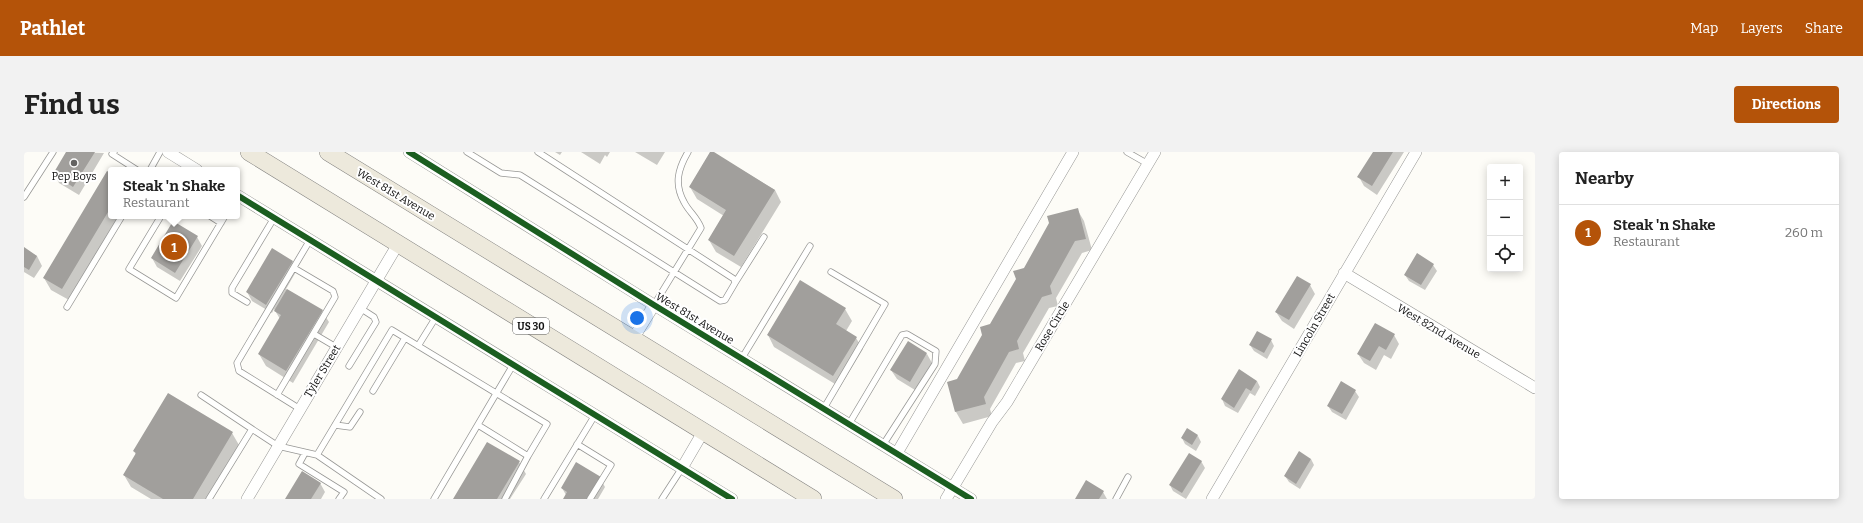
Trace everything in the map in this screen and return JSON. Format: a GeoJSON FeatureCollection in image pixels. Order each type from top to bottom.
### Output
{"type":"FeatureCollection","features":[{"type":"Feature","properties":{"kind":"main road","name":"US 30"},"geometry":{"type":"LineString","coordinates":[[249,152],[813,499]]}},
{"type":"Feature","properties":{"kind":"main road","name":"West 81st Avenue"},"geometry":{"type":"LineString","coordinates":[[328,152],[894,499]]}},
{"type":"Feature","properties":{"kind":"street"},"geometry":{"type":"LineString","coordinates":[[168,152],[189,167]]}},
{"type":"Feature","properties":{"kind":"street","name":"West 81st Avenue"},"geometry":{"type":"LineString","coordinates":[[409,152],[654,305],[971,499]]}},
{"type":"Feature","properties":{"kind":"street"},"geometry":{"type":"LineString","coordinates":[[897,453],[1073,152]]}},
{"type":"Feature","properties":{"kind":"street","name":"Rose Circle"},"geometry":{"type":"LineString","coordinates":[[946,499],[992,422],[1007,402],[1155,152]]}},
{"type":"Feature","properties":{"kind":"street","name":"Lincoln Street"},"geometry":{"type":"LineString","coordinates":[[1212,499],[1416,152]]}},
{"type":"Feature","properties":{"kind":"street"},"geometry":{"type":"LineString","coordinates":[[240,197],[732,499]]}},
{"type":"Feature","properties":{"kind":"street","name":"Tyler Street"},"geometry":{"type":"LineString","coordinates":[[247,499],[398,244]]}},
{"type":"Feature","properties":{"kind":"street","name":"West 82nd Avenue"},"geometry":{"type":"LineString","coordinates":[[1344,273],[1535,388]]}},
{"type":"Feature","properties":{"kind":"street"},"geometry":{"type":"LineString","coordinates":[[633,339],[654,305]]}},
{"type":"Feature","properties":{"kind":"street"},"geometry":{"type":"LineString","coordinates":[[682,468],[703,432]]}},
{"type":"Feature","properties":{"kind":"lane"},"geometry":{"type":"LineString","coordinates":[[24,198],[53,152]]}},
{"type":"Feature","properties":{"kind":"lane"},"geometry":{"type":"LineString","coordinates":[[114,152],[112,154],[132,167]]}},
{"type":"Feature","properties":{"kind":"lane"},"geometry":{"type":"LineString","coordinates":[[152,167],[160,152]]}},
{"type":"Feature","properties":{"kind":"lane"},"geometry":{"type":"LineString","coordinates":[[468,152],[500,173],[520,175],[720,301],[725,300],[764,237]]}},
{"type":"Feature","properties":{"kind":"lane"},"geometry":{"type":"LineString","coordinates":[[538,152],[734,279],[735,283]]}},
{"type":"Feature","properties":{"kind":"lane"},"geometry":{"type":"LineString","coordinates":[[654,305],[701,228],[698,220],[684,202],[679,190],[679,167],[688,152]]}},
{"type":"Feature","properties":{"kind":"lane"},"geometry":{"type":"LineString","coordinates":[[1127,152],[1148,164]]}},
{"type":"Feature","properties":{"kind":"lane"},"geometry":{"type":"LineString","coordinates":[[247,302],[232,293],[232,288],[274,218]]}},
{"type":"Feature","properties":{"kind":"lane"},"geometry":{"type":"LineString","coordinates":[[67,307],[120,219]]}},
{"type":"Feature","properties":{"kind":"lane"},"geometry":{"type":"LineString","coordinates":[[159,219],[129,269],[176,298],[223,219]]}},
{"type":"Feature","properties":{"kind":"lane"},"geometry":{"type":"LineString","coordinates":[[215,219],[221,223]]}},
{"type":"Feature","properties":{"kind":"lane"},"geometry":{"type":"LineString","coordinates":[[300,409],[239,371],[237,363],[310,240]]}},
{"type":"Feature","properties":{"kind":"lane"},"geometry":{"type":"LineString","coordinates":[[742,358],[810,246]]}},
{"type":"Feature","properties":{"kind":"lane"},"geometry":{"type":"LineString","coordinates":[[277,395],[335,297],[333,291],[294,268]]}},
{"type":"Feature","properties":{"kind":"lane"},"geometry":{"type":"LineString","coordinates":[[824,408],[885,304],[831,272]]}},
{"type":"Feature","properties":{"kind":"lane"},"geometry":{"type":"LineString","coordinates":[[349,366],[376,322],[374,317],[360,308]]}},
{"type":"Feature","properties":{"kind":"lane"},"geometry":{"type":"LineString","coordinates":[[418,346],[436,317]]}},
{"type":"Feature","properties":{"kind":"lane"},"geometry":{"type":"LineString","coordinates":[[317,456],[392,330],[547,424],[505,499]]}},
{"type":"Feature","properties":{"kind":"lane"},"geometry":{"type":"LineString","coordinates":[[314,334],[336,347]]}},
{"type":"Feature","properties":{"kind":"lane"},"geometry":{"type":"LineString","coordinates":[[849,424],[902,335],[907,334],[936,351],[935,364],[883,445]]}},
{"type":"Feature","properties":{"kind":"lane"},"geometry":{"type":"LineString","coordinates":[[373,391],[405,338]]}},
{"type":"Feature","properties":{"kind":"lane"},"geometry":{"type":"LineString","coordinates":[[434,499],[513,365]]}},
{"type":"Feature","properties":{"kind":"lane"},"geometry":{"type":"LineString","coordinates":[[200,395],[278,446],[317,456],[381,499]]}},
{"type":"Feature","properties":{"kind":"lane"},"geometry":{"type":"LineString","coordinates":[[336,425],[350,427],[360,412]]}},
{"type":"Feature","properties":{"kind":"lane"},"geometry":{"type":"LineString","coordinates":[[544,499],[595,415]]}},
{"type":"Feature","properties":{"kind":"lane"},"geometry":{"type":"LineString","coordinates":[[478,425],[528,456]]}},
{"type":"Feature","properties":{"kind":"lane"},"geometry":{"type":"LineString","coordinates":[[209,499],[252,429]]}},
{"type":"Feature","properties":{"kind":"lane"},"geometry":{"type":"LineString","coordinates":[[578,444],[611,465],[590,499]]}},
{"type":"Feature","properties":{"kind":"lane"},"geometry":{"type":"LineString","coordinates":[[305,453],[299,464],[344,492],[339,499]]}},
{"type":"Feature","properties":{"kind":"lane"},"geometry":{"type":"LineString","coordinates":[[665,498],[682,468]]}},
{"type":"Feature","properties":{"kind":"lane"},"geometry":{"type":"LineString","coordinates":[[1116,499],[1128,477]]}},
{"type":"Feature","properties":{"kind":"building","name":"Pep Boys"},"geometry":{"type":"Polygon","coordinates":[[[66,152],[95,152],[73,187],[53,174],[66,152]]]}},
{"type":"Feature","properties":{"kind":"building"},"geometry":{"type":"Polygon","coordinates":[[[710,152],[714,152],[775,190],[734,256],[708,240],[726,210],[689,187],[710,152]]]}},
{"type":"Feature","properties":{"kind":"building"},"geometry":{"type":"Polygon","coordinates":[[[1373,152],[1393,152],[1372,186],[1357,177],[1373,152]]]}},
{"type":"Feature","properties":{"kind":"building"},"geometry":{"type":"Polygon","coordinates":[[[108,172],[108,212],[62,289],[43,278],[108,172]]]}},
{"type":"Feature","properties":{"kind":"building"},"geometry":{"type":"Polygon","coordinates":[[[1078,208],[1086,239],[1075,241],[1050,286],[1052,294],[1042,297],[1017,341],[1019,349],[1009,352],[984,397],[986,404],[955,412],[947,382],[957,379],[982,335],[980,327],[990,324],[1016,279],[1013,271],[1024,268],[1049,223],[1047,216],[1078,208]]]}},
{"type":"Feature","properties":{"kind":"building"},"geometry":{"type":"Polygon","coordinates":[[[173,221],[198,236],[175,273],[151,258],[173,221]]]}},
{"type":"Feature","properties":{"kind":"building"},"geometry":{"type":"Polygon","coordinates":[[[24,247],[37,256],[29,270],[24,267],[24,247]]]}},
{"type":"Feature","properties":{"kind":"building"},"geometry":{"type":"Polygon","coordinates":[[[272,248],[293,261],[266,305],[246,292],[272,248]]]}},
{"type":"Feature","properties":{"kind":"building"},"geometry":{"type":"Polygon","coordinates":[[[1417,253],[1434,264],[1421,285],[1404,275],[1417,253]]]}},
{"type":"Feature","properties":{"kind":"building"},"geometry":{"type":"Polygon","coordinates":[[[1297,276],[1311,284],[1289,320],[1275,312],[1297,276]]]}},
{"type":"Feature","properties":{"kind":"building"},"geometry":{"type":"Polygon","coordinates":[[[800,280],[846,308],[836,324],[857,337],[833,376],[767,335],[800,280]]]}},
{"type":"Feature","properties":{"kind":"building"},"geometry":{"type":"Polygon","coordinates":[[[287,289],[323,310],[286,371],[258,354],[281,315],[274,311],[287,289]]]}},
{"type":"Feature","properties":{"kind":"building"},"geometry":{"type":"Polygon","coordinates":[[[1375,323],[1395,334],[1386,350],[1379,346],[1370,361],[1357,354],[1375,323]]]}},
{"type":"Feature","properties":{"kind":"building"},"geometry":{"type":"Polygon","coordinates":[[[1257,331],[1272,339],[1264,353],[1249,345],[1257,331]]]}},
{"type":"Feature","properties":{"kind":"building"},"geometry":{"type":"Polygon","coordinates":[[[908,341],[927,353],[910,382],[890,370],[908,341]]]}},
{"type":"Feature","properties":{"kind":"building"},"geometry":{"type":"Polygon","coordinates":[[[1239,369],[1257,381],[1251,391],[1246,388],[1234,408],[1221,399],[1239,369]]]}},
{"type":"Feature","properties":{"kind":"building"},"geometry":{"type":"Polygon","coordinates":[[[1341,381],[1356,390],[1342,414],[1327,406],[1341,381]]]}},
{"type":"Feature","properties":{"kind":"building"},"geometry":{"type":"Polygon","coordinates":[[[168,393],[233,432],[193,499],[163,499],[123,475],[136,453],[133,451],[168,393]]]}},
{"type":"Feature","properties":{"kind":"building"},"geometry":{"type":"Polygon","coordinates":[[[1187,428],[1198,435],[1192,445],[1181,438],[1187,428]]]}},
{"type":"Feature","properties":{"kind":"building"},"geometry":{"type":"Polygon","coordinates":[[[487,442],[520,461],[497,499],[453,499],[487,442]]]}},
{"type":"Feature","properties":{"kind":"building"},"geometry":{"type":"Polygon","coordinates":[[[1299,451],[1311,459],[1296,484],[1284,476],[1299,451]]]}},
{"type":"Feature","properties":{"kind":"building"},"geometry":{"type":"Polygon","coordinates":[[[1189,453],[1202,461],[1182,493],[1169,485],[1189,453]]]}},
{"type":"Feature","properties":{"kind":"building"},"geometry":{"type":"Polygon","coordinates":[[[576,462],[601,477],[587,499],[563,499],[567,492],[561,488],[576,462]]]}},
{"type":"Feature","properties":{"kind":"building"},"geometry":{"type":"Polygon","coordinates":[[[302,471],[321,483],[311,499],[285,499],[302,471]]]}},
{"type":"Feature","properties":{"kind":"building"},"geometry":{"type":"Polygon","coordinates":[[[1086,480],[1104,491],[1099,499],[1075,499],[1086,480]]]}},
{"type":"Feature","properties":{"kind":"cycle path"},"geometry":{"type":"LineString","coordinates":[[409,152],[654,305],[971,499]]}},
{"type":"Feature","properties":{"kind":"cycle path"},"geometry":{"type":"LineString","coordinates":[[240,197],[732,499]]}},
{"type":"Feature","properties":{"kind":"place","name":"Pep Boys"},"geometry":{"type":"Point","coordinates":[74,163]}},
{"type":"Feature","properties":{"kind":"place","name":"Steak 'n Shake"},"geometry":{"type":"Point","coordinates":[174,247]}}]}
